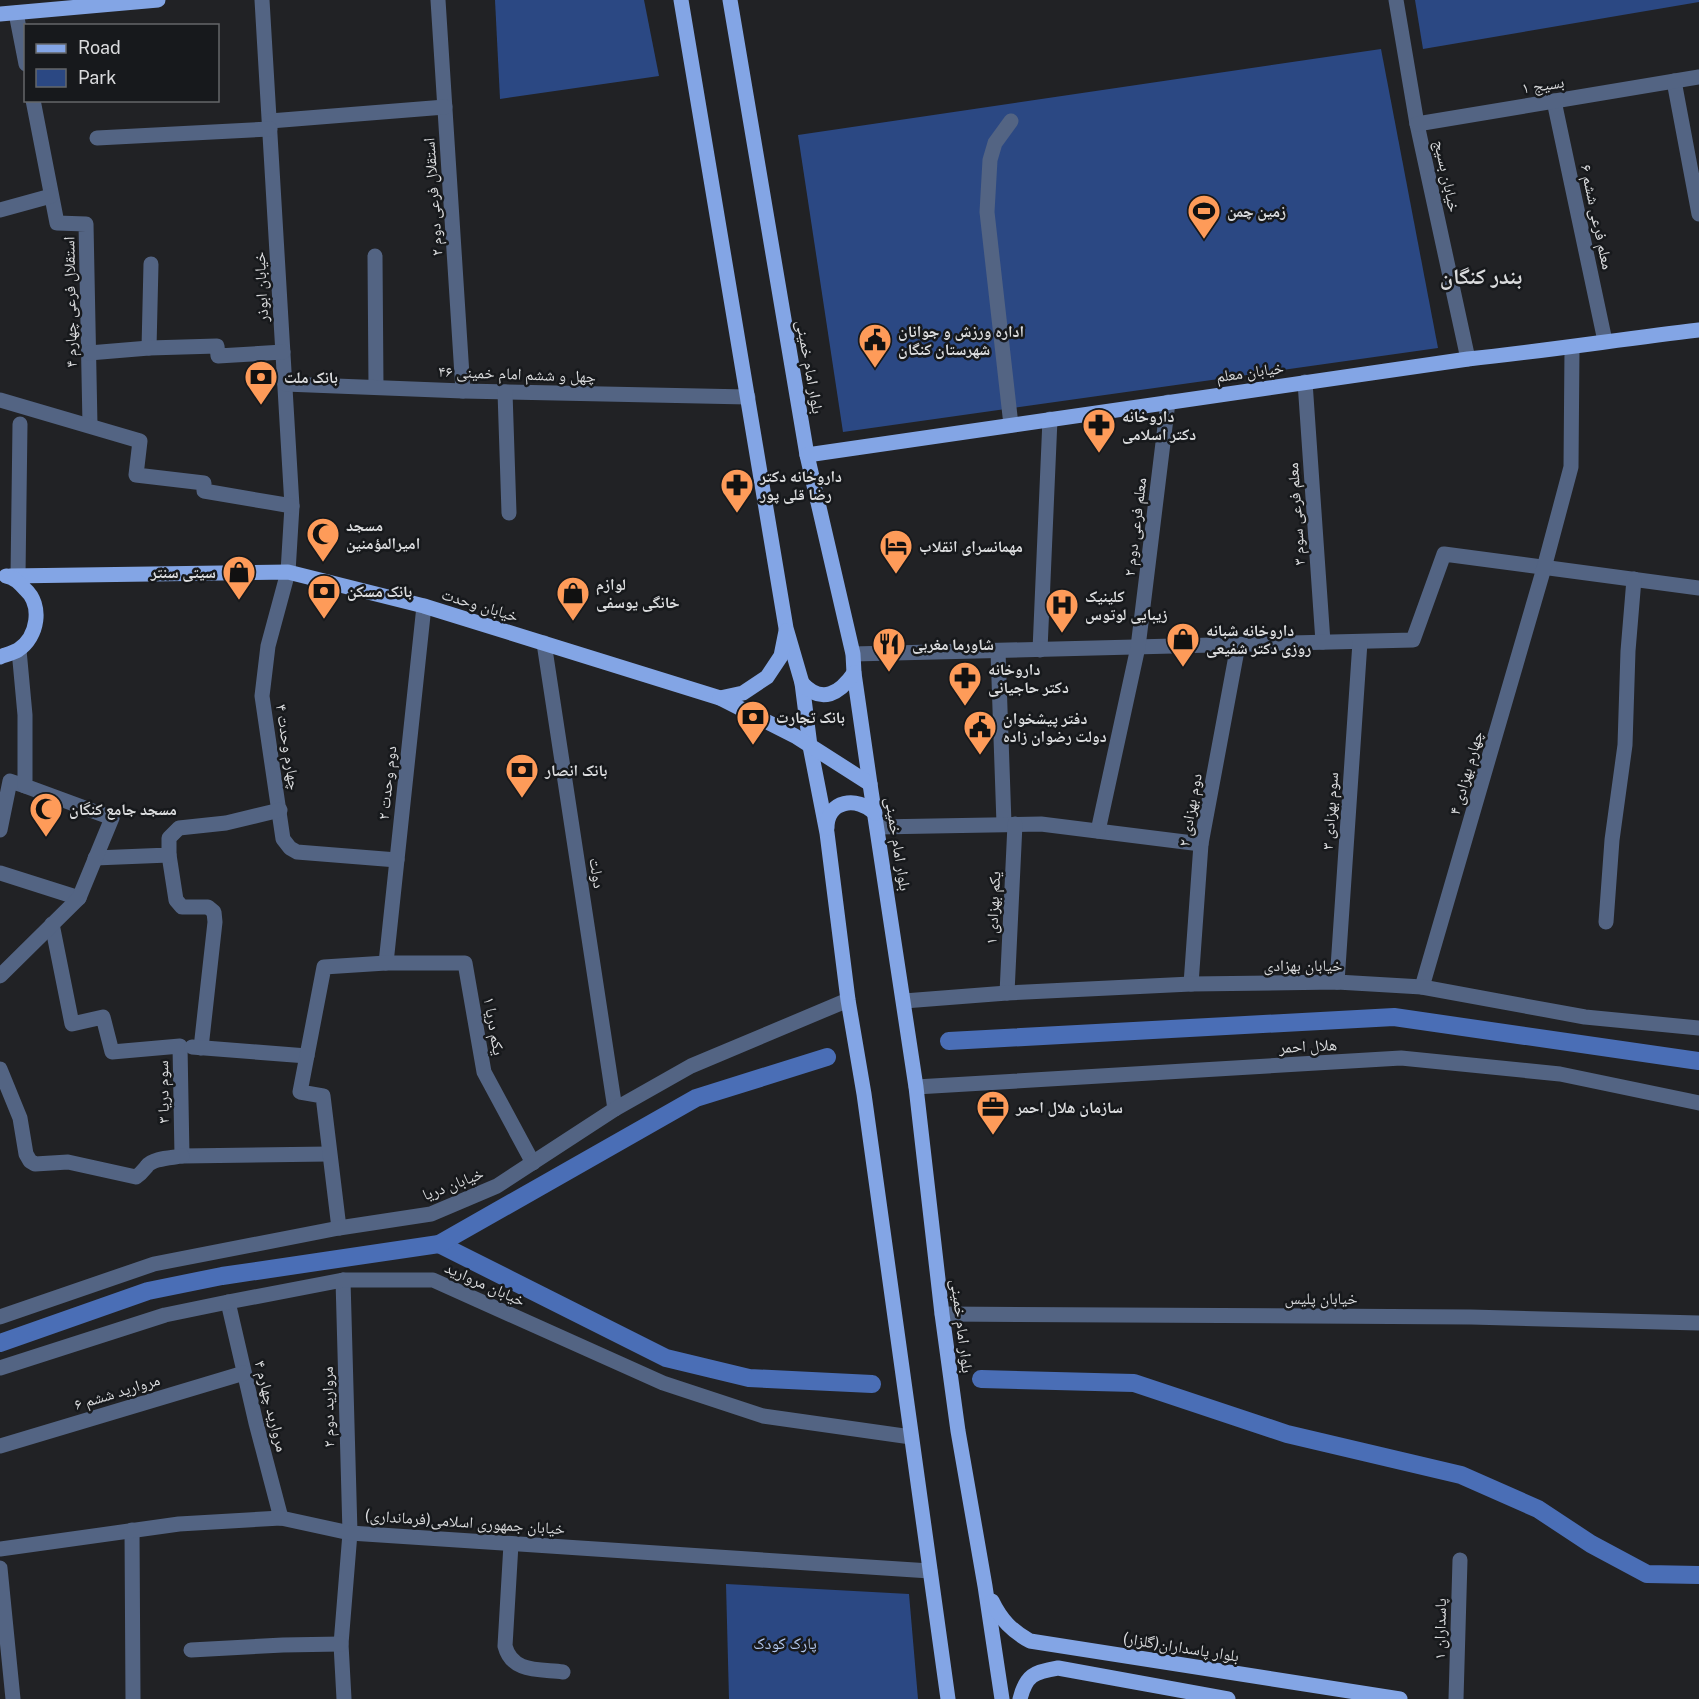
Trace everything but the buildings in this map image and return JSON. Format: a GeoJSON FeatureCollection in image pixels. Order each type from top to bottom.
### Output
{"type":"FeatureCollection","features":[{"type":"Feature","properties":{"kind":"main road"},"geometry":{"type":"LineString","coordinates":[[0,14],[158,0]]}},
{"type":"Feature","properties":{"kind":"main road"},"geometry":{"type":"LineString","coordinates":[[681,0],[786,628],[802,683],[810,746],[827,834],[848,1000],[864,1094],[948,1699]]}},
{"type":"Feature","properties":{"kind":"main road","name":"بلوار امام خمینی"},"geometry":{"type":"LineString","coordinates":[[730,0],[807,455],[854,654],[854,673],[916,1087],[958,1431],[1002,1699]]}},
{"type":"Feature","properties":{"kind":"main road","name":"خیابان معلم"},"geometry":{"type":"LineString","coordinates":[[807,455],[1468,359],[1572,348],[1605,341],[1699,330]]}},
{"type":"Feature","properties":{"kind":"main road","name":"خیابان وحدت"},"geometry":{"type":"LineString","coordinates":[[9,576],[288,572],[424,606],[720,698],[810,746],[870,784]]}},
{"type":"Feature","properties":{"kind":"main road"},"geometry":{"type":"LineString","coordinates":[[0,657],[19,650],[34,630],[37,610],[28,591],[9,576]]}},
{"type":"Feature","properties":{"kind":"main road"},"geometry":{"type":"LineString","coordinates":[[720,698],[743,693],[767,677],[781,656],[786,628]]}},
{"type":"Feature","properties":{"kind":"main road"},"geometry":{"type":"LineString","coordinates":[[802,683],[812,692],[826,695],[840,690],[854,673]]}},
{"type":"Feature","properties":{"kind":"main road"},"geometry":{"type":"LineString","coordinates":[[827,834],[827,823],[831,814],[838,807],[847,803],[857,802],[867,806],[876,820]]}},
{"type":"Feature","properties":{"kind":"main road","name":"بلوار پاسداران(گلزار)"},"geometry":{"type":"LineString","coordinates":[[985,1586],[998,1615],[1013,1632],[1030,1641],[1400,1699]]}},
{"type":"Feature","properties":{"kind":"main road"},"geometry":{"type":"LineString","coordinates":[[1173,1690],[1175,1665]]}},
{"type":"Feature","properties":{"kind":"main road"},"geometry":{"type":"LineString","coordinates":[[1020,1699],[1023,1685],[1036,1671],[1058,1668],[1228,1699]]}},
{"type":"Feature","properties":{"kind":"street","name":"خیابان ابوذر"},"geometry":{"type":"LineString","coordinates":[[262,0],[292,506],[288,572]]}},
{"type":"Feature","properties":{"kind":"street","name":"استقلال فرعی دوم ۲"},"geometry":{"type":"LineString","coordinates":[[438,0],[463,391]]}},
{"type":"Feature","properties":{"kind":"street","name":"خیابان بسیج"},"geometry":{"type":"LineString","coordinates":[[1396,0],[1417,124],[1468,359]]}},
{"type":"Feature","properties":{"kind":"street"},"geometry":{"type":"LineString","coordinates":[[16,13],[24,54]]}},
{"type":"Feature","properties":{"kind":"street","name":"بسیج ۱"},"geometry":{"type":"LineString","coordinates":[[1417,124],[1699,77]]}},
{"type":"Feature","properties":{"kind":"street"},"geometry":{"type":"LineString","coordinates":[[1674,81],[1699,214]]}},
{"type":"Feature","properties":{"kind":"street","name":"معلم فرعی ششم ۶"},"geometry":{"type":"LineString","coordinates":[[1554,101],[1605,341]]}},
{"type":"Feature","properties":{"kind":"street","name":"استقلال فرعی چهارم ۴"},"geometry":{"type":"LineString","coordinates":[[33,102],[57,223],[86,224],[90,425]]}},
{"type":"Feature","properties":{"kind":"street"},"geometry":{"type":"LineString","coordinates":[[97,138],[270,125],[445,107]]}},
{"type":"Feature","properties":{"kind":"street"},"geometry":{"type":"LineString","coordinates":[[1011,121],[995,143],[990,160],[987,212],[1011,425]]}},
{"type":"Feature","properties":{"kind":"street"},"geometry":{"type":"LineString","coordinates":[[0,210],[51,196]]}},
{"type":"Feature","properties":{"kind":"street"},"geometry":{"type":"LineString","coordinates":[[375,256],[376,387]]}},
{"type":"Feature","properties":{"kind":"street"},"geometry":{"type":"LineString","coordinates":[[149,348],[151,264]]}},
{"type":"Feature","properties":{"kind":"street"},"geometry":{"type":"LineString","coordinates":[[89,353],[217,346],[218,356],[283,352]]}},
{"type":"Feature","properties":{"kind":"street","name":"چهارم بهزادی ۴"},"geometry":{"type":"LineString","coordinates":[[1422,987],[1544,568],[1571,467],[1572,348]]}},
{"type":"Feature","properties":{"kind":"street","name":"معلم فرعی سوم ۳"},"geometry":{"type":"LineString","coordinates":[[1305,382],[1323,642]]}},
{"type":"Feature","properties":{"kind":"street","name":"چهل و ششم امام خمینی ۴۶"},"geometry":{"type":"LineString","coordinates":[[285,384],[463,391],[748,397]]}},
{"type":"Feature","properties":{"kind":"street"},"geometry":{"type":"LineString","coordinates":[[505,392],[509,513]]}},
{"type":"Feature","properties":{"kind":"street"},"geometry":{"type":"LineString","coordinates":[[0,400],[140,441],[136,475],[204,483],[204,491],[292,506]]}},
{"type":"Feature","properties":{"kind":"street","name":"معلم فرعی دوم ۲"},"geometry":{"type":"LineString","coordinates":[[1098,831],[1138,647],[1168,402]]}},
{"type":"Feature","properties":{"kind":"street"},"geometry":{"type":"LineString","coordinates":[[1040,650],[1050,419]]}},
{"type":"Feature","properties":{"kind":"street"},"geometry":{"type":"LineString","coordinates":[[9,576],[20,424]]}},
{"type":"Feature","properties":{"kind":"street"},"geometry":{"type":"LineString","coordinates":[[854,654],[1413,640],[1444,554],[1699,588]]}},
{"type":"Feature","properties":{"kind":"street","name":"چهارم وحدت ۴"},"geometry":{"type":"LineString","coordinates":[[288,572],[268,646],[262,696],[283,839],[290,848],[297,852],[397,860]]}},
{"type":"Feature","properties":{"kind":"street"},"geometry":{"type":"LineString","coordinates":[[1606,922],[1612,840],[1625,745],[1628,651],[1634,579]]}},
{"type":"Feature","properties":{"kind":"street","name":"دوم وحدت ۲"},"geometry":{"type":"LineString","coordinates":[[386,963],[424,606]]}},
{"type":"Feature","properties":{"kind":"street","name":"سوم بهزادی ۳"},"geometry":{"type":"LineString","coordinates":[[1337,982],[1360,642]]}},
{"type":"Feature","properties":{"kind":"street","name":"دولت"},"geometry":{"type":"LineString","coordinates":[[544,643],[615,1109]]}},
{"type":"Feature","properties":{"kind":"street","name":"دوم بهزادی ۲"},"geometry":{"type":"LineString","coordinates":[[1191,984],[1201,844],[1238,645]]}},
{"type":"Feature","properties":{"kind":"street"},"geometry":{"type":"LineString","coordinates":[[19,650],[25,715],[25,786]]}},
{"type":"Feature","properties":{"kind":"street","name":"یکم بهزادی ۱"},"geometry":{"type":"LineString","coordinates":[[998,651],[1009,824],[1006,993]]}},
{"type":"Feature","properties":{"kind":"street"},"geometry":{"type":"LineString","coordinates":[[0,830],[10,781],[112,818],[79,898],[0,976]]}},
{"type":"Feature","properties":{"kind":"street"},"geometry":{"type":"LineString","coordinates":[[201,1048],[215,922],[214,912],[208,907],[182,907],[176,900],[169,855],[169,837],[179,828],[226,823],[280,810]]}},
{"type":"Feature","properties":{"kind":"street"},"geometry":{"type":"LineString","coordinates":[[876,820],[1041,824],[1201,844]]}},
{"type":"Feature","properties":{"kind":"street"},"geometry":{"type":"LineString","coordinates":[[95,858],[169,855]]}},
{"type":"Feature","properties":{"kind":"street"},"geometry":{"type":"LineString","coordinates":[[0,873],[79,898]]}},
{"type":"Feature","properties":{"kind":"street","name":"سوم دریا ۳"},"geometry":{"type":"LineString","coordinates":[[52,924],[72,1024],[103,1017],[112,1052],[180,1046],[182,1156]]}},
{"type":"Feature","properties":{"kind":"street"},"geometry":{"type":"LineString","coordinates":[[339,1228],[323,1096],[300,1092],[324,967],[386,963]]}},
{"type":"Feature","properties":{"kind":"street","name":"یکم دریا ۱"},"geometry":{"type":"LineString","coordinates":[[386,963],[465,963],[484,1072],[533,1163]]}},
{"type":"Feature","properties":{"kind":"street","name":"خیابان بهزادی"},"geometry":{"type":"LineString","coordinates":[[904,1001],[1006,993],[1191,984],[1337,982],[1422,987],[1585,1017],[1699,1029]]}},
{"type":"Feature","properties":{"kind":"street","name":"خیابان دریا"},"geometry":{"type":"LineString","coordinates":[[0,1317],[154,1264],[339,1228],[431,1214],[496,1186],[615,1109],[691,1066],[848,1000]]}},
{"type":"Feature","properties":{"kind":"street"},"geometry":{"type":"LineString","coordinates":[[180,1046],[307,1056]]}},
{"type":"Feature","properties":{"kind":"street","name":"هلال احمر"},"geometry":{"type":"LineString","coordinates":[[916,1087],[1401,1058],[1560,1074],[1699,1103]]}},
{"type":"Feature","properties":{"kind":"street"},"geometry":{"type":"LineString","coordinates":[[0,1069],[20,1118],[26,1154],[35,1164],[68,1162],[136,1177],[152,1162],[182,1156],[329,1154]]}},
{"type":"Feature","properties":{"kind":"street","name":"خیابان مروارید"},"geometry":{"type":"LineString","coordinates":[[0,1368],[165,1315],[228,1302],[343,1280],[433,1280],[663,1383],[752,1413],[910,1437]]}},
{"type":"Feature","properties":{"kind":"street","name":"مروارید دوم ۲"},"geometry":{"type":"LineString","coordinates":[[343,1280],[350,1533],[341,1644],[344,1699]]}},
{"type":"Feature","properties":{"kind":"street","name":"مروارید چهارم ۴"},"geometry":{"type":"LineString","coordinates":[[228,1302],[281,1518]]}},
{"type":"Feature","properties":{"kind":"street","name":"خیابان پلیس"},"geometry":{"type":"LineString","coordinates":[[942,1314],[1471,1317],[1699,1323]]}},
{"type":"Feature","properties":{"kind":"street","name":"مروارید ششم ۶"},"geometry":{"type":"LineString","coordinates":[[0,1446],[244,1373]]}},
{"type":"Feature","properties":{"kind":"street","name":"خیابان جمهوری اسلامی(فرمانداری)"},"geometry":{"type":"LineString","coordinates":[[0,1549],[179,1524],[281,1518],[350,1533],[930,1571]]}},
{"type":"Feature","properties":{"kind":"street"},"geometry":{"type":"LineString","coordinates":[[132,1530],[133,1699]]}},
{"type":"Feature","properties":{"kind":"street"},"geometry":{"type":"LineString","coordinates":[[511,1544],[505,1646],[508,1658],[520,1667],[563,1672]]}},
{"type":"Feature","properties":{"kind":"street","name":"پاسداران ۱"},"geometry":{"type":"LineString","coordinates":[[1456,1699],[1460,1560]]}},
{"type":"Feature","properties":{"kind":"street"},"geometry":{"type":"LineString","coordinates":[[0,1568],[13,1699]]}},
{"type":"Feature","properties":{"kind":"street"},"geometry":{"type":"LineString","coordinates":[[191,1650],[341,1644]]}},
{"type":"Feature","properties":{"kind":"green space"},"geometry":{"type":"Polygon","coordinates":[[[495,0],[644,0],[659,76],[500,99],[495,0]]]}},
{"type":"Feature","properties":{"kind":"green space"},"geometry":{"type":"Polygon","coordinates":[[[1415,0],[1699,0],[1699,2],[1423,49],[1415,0]]]}},
{"type":"Feature","properties":{"kind":"green space"},"geometry":{"type":"Polygon","coordinates":[[[1381,49],[1438,348],[843,432],[798,135],[1381,49]]]}},
{"type":"Feature","properties":{"kind":"green space","name":"پارک کودک"},"geometry":{"type":"Polygon","coordinates":[[[726,1584],[909,1594],[918,1699],[729,1699],[726,1584]]]}},
{"type":"Feature","properties":{"kind":"waterway"},"geometry":{"type":"LineString","coordinates":[[949,1041],[1394,1017],[1699,1061]]}},
{"type":"Feature","properties":{"kind":"waterway"},"geometry":{"type":"LineString","coordinates":[[0,1343],[148,1291],[222,1276],[439,1244],[696,1098],[827,1057]]}},
{"type":"Feature","properties":{"kind":"waterway"},"geometry":{"type":"LineString","coordinates":[[439,1244],[666,1358],[749,1378],[872,1384]]}},
{"type":"Feature","properties":{"kind":"waterway"},"geometry":{"type":"LineString","coordinates":[[981,1379],[1134,1383],[1287,1434],[1461,1475],[1538,1509],[1591,1544],[1647,1574],[1699,1575]]}},
{"type":"Feature","properties":{"kind":"place","name":"زمین چمن"},"geometry":{"type":"Point","coordinates":[1204,240]}},
{"type":"Feature","properties":{"kind":"place","name":"اداره ورزش و جوانان شهرستان کنگان"},"geometry":{"type":"Point","coordinates":[875,369]}},
{"type":"Feature","properties":{"kind":"place","name":"بانک ملت"},"geometry":{"type":"Point","coordinates":[261,406]}},
{"type":"Feature","properties":{"kind":"place","name":"داروخانه دکتر اسلامی"},"geometry":{"type":"Point","coordinates":[1099,454]}},
{"type":"Feature","properties":{"kind":"place","name":"داروخانه دکتر رضا قلی پور"},"geometry":{"type":"Point","coordinates":[737,514]}},
{"type":"Feature","properties":{"kind":"place","name":"مسجد امیرالمؤمنین"},"geometry":{"type":"Point","coordinates":[323,563]}},
{"type":"Feature","properties":{"kind":"place","name":"مهمانسرای انقلاب"},"geometry":{"type":"Point","coordinates":[896,575]}},
{"type":"Feature","properties":{"kind":"place","name":"سیتی سنتر"},"geometry":{"type":"Point","coordinates":[239,601]}},
{"type":"Feature","properties":{"kind":"place","name":"بانک مسکن"},"geometry":{"type":"Point","coordinates":[324,620]}},
{"type":"Feature","properties":{"kind":"place","name":"لوازم خانگی یوسفی"},"geometry":{"type":"Point","coordinates":[573,622]}},
{"type":"Feature","properties":{"kind":"place","name":"کلینیک زیبایی لوتوس"},"geometry":{"type":"Point","coordinates":[1062,634]}},
{"type":"Feature","properties":{"kind":"place","name":"داروخانه شبانه روزی دکتر شفیعی"},"geometry":{"type":"Point","coordinates":[1183,668]}},
{"type":"Feature","properties":{"kind":"place","name":"شاورما مغربی"},"geometry":{"type":"Point","coordinates":[889,673]}},
{"type":"Feature","properties":{"kind":"place","name":"داروخانه دکتر حاجیانی"},"geometry":{"type":"Point","coordinates":[965,707]}},
{"type":"Feature","properties":{"kind":"place","name":"بانک تجارت"},"geometry":{"type":"Point","coordinates":[753,746]}},
{"type":"Feature","properties":{"kind":"place","name":"دفتر پیشخوان دولت رضوان زاده"},"geometry":{"type":"Point","coordinates":[980,756]}},
{"type":"Feature","properties":{"kind":"place","name":"بانک انصار"},"geometry":{"type":"Point","coordinates":[522,799]}},
{"type":"Feature","properties":{"kind":"place","name":"مسجد جامع کنگان"},"geometry":{"type":"Point","coordinates":[46,838]}},
{"type":"Feature","properties":{"kind":"place","name":"سازمان هلال احمر"},"geometry":{"type":"Point","coordinates":[993,1136]}},
{"type":"Feature","properties":{"kind":"district","name":"بندر کنگان"},"geometry":{"type":"Point","coordinates":[1481,276]}}]}
